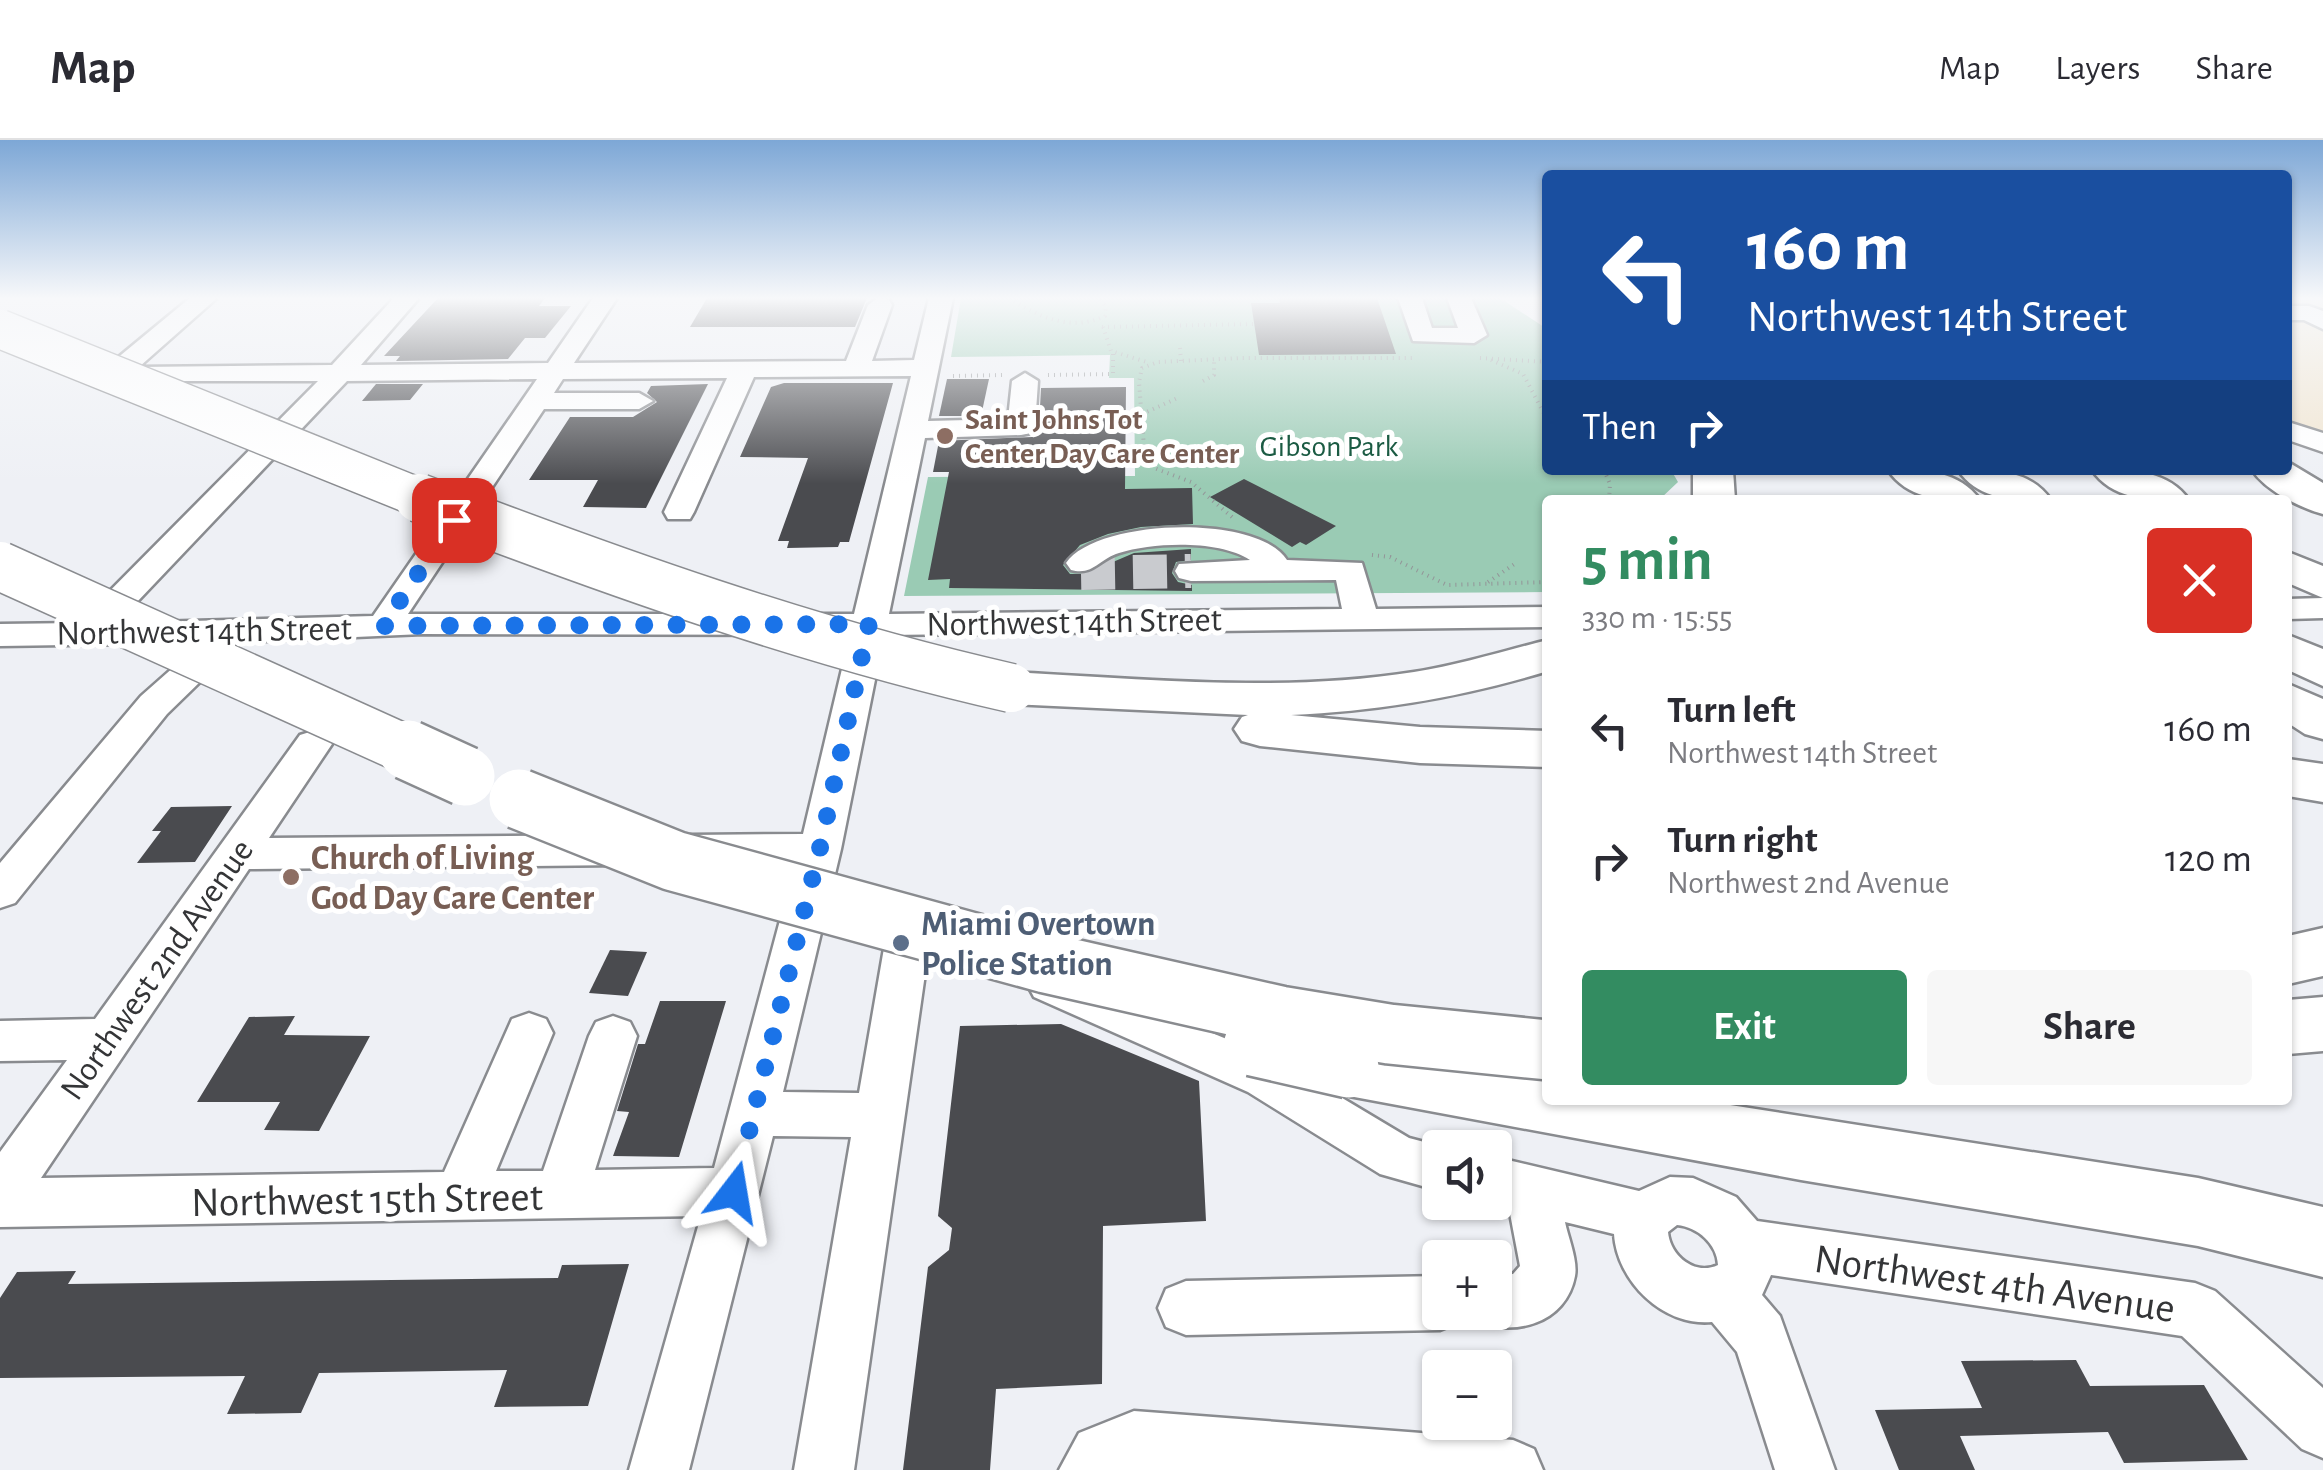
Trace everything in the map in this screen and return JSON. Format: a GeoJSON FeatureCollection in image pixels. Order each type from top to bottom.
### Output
{"type":"FeatureCollection","features":[{"type":"Feature","properties":{"kind":"highway"},"geometry":{"type":"LineString","coordinates":[[75,360],[310,457],[692,599],[852,651],[1011,688],[1118,700],[1351,739],[1542,749]]}},
{"type":"Feature","properties":{"kind":"highway"},"geometry":{"type":"LineString","coordinates":[[2292,451],[2323,463]]}},
{"type":"Feature","properties":{"kind":"highway"},"geometry":{"type":"LineString","coordinates":[[1916,475],[1950,495]]}},
{"type":"Feature","properties":{"kind":"highway"},"geometry":{"type":"LineString","coordinates":[[1987,475],[2021,495]]}},
{"type":"Feature","properties":{"kind":"highway"},"geometry":{"type":"LineString","coordinates":[[2124,475],[2155,488]]}},
{"type":"Feature","properties":{"kind":"highway"},"geometry":{"type":"LineString","coordinates":[[2280,475],[2323,501]]}},
{"type":"Feature","properties":{"kind":"highway"},"geometry":{"type":"LineString","coordinates":[[0,566],[520,799],[674,861],[815,878],[1065,968],[1280,1016],[1390,1034],[1542,1049]]}},
{"type":"Feature","properties":{"kind":"highway"},"geometry":{"type":"LineString","coordinates":[[2292,567],[2323,584]]}},
{"type":"Feature","properties":{"kind":"highway"},"geometry":{"type":"LineString","coordinates":[[2292,652],[2323,670]]}},
{"type":"Feature","properties":{"kind":"highway"},"geometry":{"type":"LineString","coordinates":[[1118,700],[1245,702],[1366,696],[1452,682],[1542,658]]}},
{"type":"Feature","properties":{"kind":"highway"},"geometry":{"type":"LineString","coordinates":[[2292,703],[2323,722]]}},
{"type":"Feature","properties":{"kind":"highway"},"geometry":{"type":"LineString","coordinates":[[2292,751],[2323,752]]}},
{"type":"Feature","properties":{"kind":"highway"},"geometry":{"type":"LineString","coordinates":[[2292,779],[2323,783]]}},
{"type":"Feature","properties":{"kind":"highway"},"geometry":{"type":"LineString","coordinates":[[815,878],[864,944],[1042,994],[1349,1068],[1542,1103]]}},
{"type":"Feature","properties":{"kind":"highway"},"geometry":{"type":"LineString","coordinates":[[2292,959],[2323,952]]}},
{"type":"Feature","properties":{"kind":"highway"},"geometry":{"type":"LineString","coordinates":[[2292,1027],[2323,1024]]}},
{"type":"Feature","properties":{"kind":"highway"},"geometry":{"type":"LineString","coordinates":[[1555,1105],[1801,1149],[2198,1212],[2323,1242]]}},
{"type":"Feature","properties":{"kind":"street"},"geometry":{"type":"LineString","coordinates":[[130,360],[113,374],[744,370],[802,360]]}},
{"type":"Feature","properties":{"kind":"street"},"geometry":{"type":"LineString","coordinates":[[87,634],[350,360]]}},
{"type":"Feature","properties":{"kind":"street"},"geometry":{"type":"LineString","coordinates":[[383,626],[563,360]]}},
{"type":"Feature","properties":{"kind":"street"},"geometry":{"type":"LineString","coordinates":[[892,360],[925,368]]}},
{"type":"Feature","properties":{"kind":"street"},"geometry":{"type":"LineString","coordinates":[[659,1470],[815,878],[927,360]]}},
{"type":"Feature","properties":{"kind":"street"},"geometry":{"type":"LineString","coordinates":[[679,512],[744,370]]}},
{"type":"Feature","properties":{"kind":"street"},"geometry":{"type":"LineString","coordinates":[[912,430],[1021,427],[1025,381]]}},
{"type":"Feature","properties":{"kind":"street"},"geometry":{"type":"LineString","coordinates":[[535,401],[639,402]]}},
{"type":"Feature","properties":{"kind":"street"},"geometry":{"type":"LineString","coordinates":[[2292,431],[2323,443]]}},
{"type":"Feature","properties":{"kind":"street"},"geometry":{"type":"LineString","coordinates":[[1079,592],[1102,544],[1221,540],[1248,545],[1270,560],[1273,570]]}},
{"type":"Feature","properties":{"kind":"street"},"geometry":{"type":"LineString","coordinates":[[154,705],[162,632],[158,602],[165,554]]}},
{"type":"Feature","properties":{"kind":"street"},"geometry":{"type":"LineString","coordinates":[[1191,571],[1350,570],[1361,618]]}},
{"type":"Feature","properties":{"kind":"street","name":"Northwest 14th Street"},"geometry":{"type":"LineString","coordinates":[[0,635],[383,626],[869,624],[1079,592],[1361,618],[1542,617]]}},
{"type":"Feature","properties":{"kind":"street"},"geometry":{"type":"LineString","coordinates":[[2292,609],[2323,608]]}},
{"type":"Feature","properties":{"kind":"street"},"geometry":{"type":"LineString","coordinates":[[0,892],[154,705],[235,632]]}},
{"type":"Feature","properties":{"kind":"street","name":"Northwest 2nd Avenue"},"geometry":{"type":"LineString","coordinates":[[0,1195],[313,744]]}},
{"type":"Feature","properties":{"kind":"street"},"geometry":{"type":"LineString","coordinates":[[237,854],[815,878],[910,925],[1266,1077],[1398,1158],[1422,1164]]}},
{"type":"Feature","properties":{"kind":"street"},"geometry":{"type":"LineString","coordinates":[[824,1470],[910,925]]}},
{"type":"Feature","properties":{"kind":"street"},"geometry":{"type":"LineString","coordinates":[[460,1196],[528,1033]]}},
{"type":"Feature","properties":{"kind":"street"},"geometry":{"type":"LineString","coordinates":[[560,1195],[613,1036]]}},
{"type":"Feature","properties":{"kind":"street"},"geometry":{"type":"LineString","coordinates":[[0,1041],[108,1039]]}},
{"type":"Feature","properties":{"kind":"street"},"geometry":{"type":"LineString","coordinates":[[754,1114],[880,1115]]}},
{"type":"Feature","properties":{"kind":"street"},"geometry":{"type":"LineString","coordinates":[[1513,1186],[1645,1217]]}},
{"type":"Feature","properties":{"kind":"street"},"geometry":{"type":"LineString","coordinates":[[1512,1301],[1526,1301],[1549,1274],[1513,1186]]}},
{"type":"Feature","properties":{"kind":"street","name":"Northwest 15th Street"},"geometry":{"type":"LineString","coordinates":[[0,1203],[734,1192]]}},
{"type":"Feature","properties":{"kind":"street"},"geometry":{"type":"LineString","coordinates":[[1734,1270],[1688,1294],[1668,1283],[1652,1268],[1642,1250],[1640,1232],[1645,1217],[1655,1206],[1670,1201],[1705,1206],[1721,1217],[1734,1270],[1804,1470]]}},
{"type":"Feature","properties":{"kind":"street","name":"Northwest 4th Avenue"},"geometry":{"type":"LineString","coordinates":[[1734,1270],[2195,1310],[2323,1428]]}},
{"type":"Feature","properties":{"kind":"street"},"geometry":{"type":"LineString","coordinates":[[1186,1308],[1422,1303]]}},
{"type":"Feature","properties":{"kind":"street"},"geometry":{"type":"LineString","coordinates":[[1089,1470],[1100,1454],[1134,1441],[1414,1466],[1513,1470]]}},
{"type":"Feature","properties":{"kind":"path"},"geometry":{"type":"LineString","coordinates":[[1141,360],[1212,360]]}},
{"type":"Feature","properties":{"kind":"path"},"geometry":{"type":"LineString","coordinates":[[1203,381],[1214,375],[1214,360]]}},
{"type":"Feature","properties":{"kind":"path"},"geometry":{"type":"LineString","coordinates":[[1493,360],[1523,374],[1542,409]]}},
{"type":"Feature","properties":{"kind":"path"},"geometry":{"type":"LineString","coordinates":[[1151,363],[1142,368],[1139,376],[1142,450],[1148,464],[1192,482],[1203,496],[1240,522]]}},
{"type":"Feature","properties":{"kind":"path"},"geometry":{"type":"LineString","coordinates":[[1141,414],[1180,397]]}},
{"type":"Feature","properties":{"kind":"path"},"geometry":{"type":"LineString","coordinates":[[1360,555],[1390,557],[1447,585],[1542,582]]}},
{"type":"Feature","properties":{"kind":"path"},"geometry":{"type":"LineString","coordinates":[[1485,584],[1516,563]]}},
{"type":"Feature","properties":{"kind":"shaded area"},"geometry":{"type":"Polygon","coordinates":[[[2292,360],[2323,360],[2323,453],[2292,441],[2292,360]]]}},
{"type":"Feature","properties":{"kind":"green space","name":"Gibson Park"},"geometry":{"type":"Polygon","coordinates":[[[1110,360],[1542,360],[1542,475],[1674,475],[1678,482],[1664,495],[1542,495],[1542,592],[904,596],[928,477],[1135,476],[1134,378],[1109,378],[1110,360]]]}},
{"type":"Feature","properties":{"kind":"building"},"geometry":{"type":"Polygon","coordinates":[[[947,379],[989,379],[981,416],[939,416],[947,379]]]}},
{"type":"Feature","properties":{"kind":"building"},"geometry":{"type":"Polygon","coordinates":[[[784,383],[893,383],[849,542],[840,542],[838,547],[787,548],[789,541],[778,541],[808,458],[740,457],[771,387],[784,383]]]}},
{"type":"Feature","properties":{"kind":"building"},"geometry":{"type":"Polygon","coordinates":[[[376,384],[423,384],[410,400],[362,401],[376,384]]]}},
{"type":"Feature","properties":{"kind":"building"},"geometry":{"type":"Polygon","coordinates":[[[708,384],[646,508],[583,507],[598,480],[529,480],[570,417],[633,417],[657,402],[647,393],[651,386],[708,384]]]}},
{"type":"Feature","properties":{"kind":"building"},"geometry":{"type":"Polygon","coordinates":[[[1126,387],[1125,489],[1192,488],[1193,524],[1141,527],[1108,534],[1080,545],[1063,565],[1070,574],[1085,574],[1134,553],[1191,549],[1191,560],[1176,562],[1172,573],[1178,582],[1192,585],[1192,591],[949,588],[950,579],[928,580],[949,472],[933,472],[939,441],[1032,437],[1039,427],[1041,388],[1126,387]]]}},
{"type":"Feature","properties":{"kind":"building"},"geometry":{"type":"Polygon","coordinates":[[[1244,479],[1336,526],[1306,545],[1300,542],[1292,547],[1210,497],[1244,479]]]}},
{"type":"Feature","properties":{"kind":"building"},"geometry":{"type":"Polygon","coordinates":[[[232,806],[195,862],[137,863],[161,831],[152,831],[171,807],[232,806]]]}},
{"type":"Feature","properties":{"kind":"building"},"geometry":{"type":"Polygon","coordinates":[[[610,950],[647,952],[628,996],[589,993],[610,950]]]}},
{"type":"Feature","properties":{"kind":"building"},"geometry":{"type":"Polygon","coordinates":[[[660,1001],[726,1001],[679,1157],[613,1156],[629,1112],[617,1111],[638,1044],[645,1044],[660,1001]]]}},
{"type":"Feature","properties":{"kind":"building"},"geometry":{"type":"Polygon","coordinates":[[[295,1016],[284,1035],[370,1036],[319,1131],[264,1130],[280,1102],[197,1102],[249,1017],[295,1016]]]}},
{"type":"Feature","properties":{"kind":"building"},"geometry":{"type":"Polygon","coordinates":[[[1061,1024],[1199,1081],[1206,1221],[1103,1226],[1102,1384],[996,1389],[990,1470],[903,1470],[928,1267],[949,1250],[952,1228],[938,1216],[960,1026],[1061,1024]]]}},
{"type":"Feature","properties":{"kind":"building"},"geometry":{"type":"Polygon","coordinates":[[[629,1264],[588,1406],[494,1407],[507,1370],[319,1373],[301,1413],[227,1414],[245,1376],[0,1378],[0,1298],[17,1272],[76,1271],[68,1284],[558,1278],[562,1265],[629,1264]]]}},
{"type":"Feature","properties":{"kind":"building"},"geometry":{"type":"Polygon","coordinates":[[[2076,1360],[2090,1386],[2204,1385],[2248,1460],[2124,1463],[2108,1432],[1960,1436],[1975,1470],[1899,1470],[1875,1410],[1982,1408],[1961,1361],[2076,1360]]]}},
{"type":"Feature","properties":{"kind":"tunnel"},"geometry":{"type":"LineString","coordinates":[[1081,573],[1191,571]]}},
{"type":"Feature","properties":{"kind":"place","name":"Saint Johns Tot Center Day Care Center"},"geometry":{"type":"Point","coordinates":[945,436]}},
{"type":"Feature","properties":{"kind":"place","name":"Church of Living God Day Care Center"},"geometry":{"type":"Point","coordinates":[291,877]}},
{"type":"Feature","properties":{"kind":"place","name":"Miami Overtown Police Station"},"geometry":{"type":"Point","coordinates":[901,943]}},
{"type":"Feature","properties":{"kind":"route"},"geometry":{"type":"LineString","coordinates":[[454,520],[383,626],[869,624],[820,848],[734,1192]]}}]}
